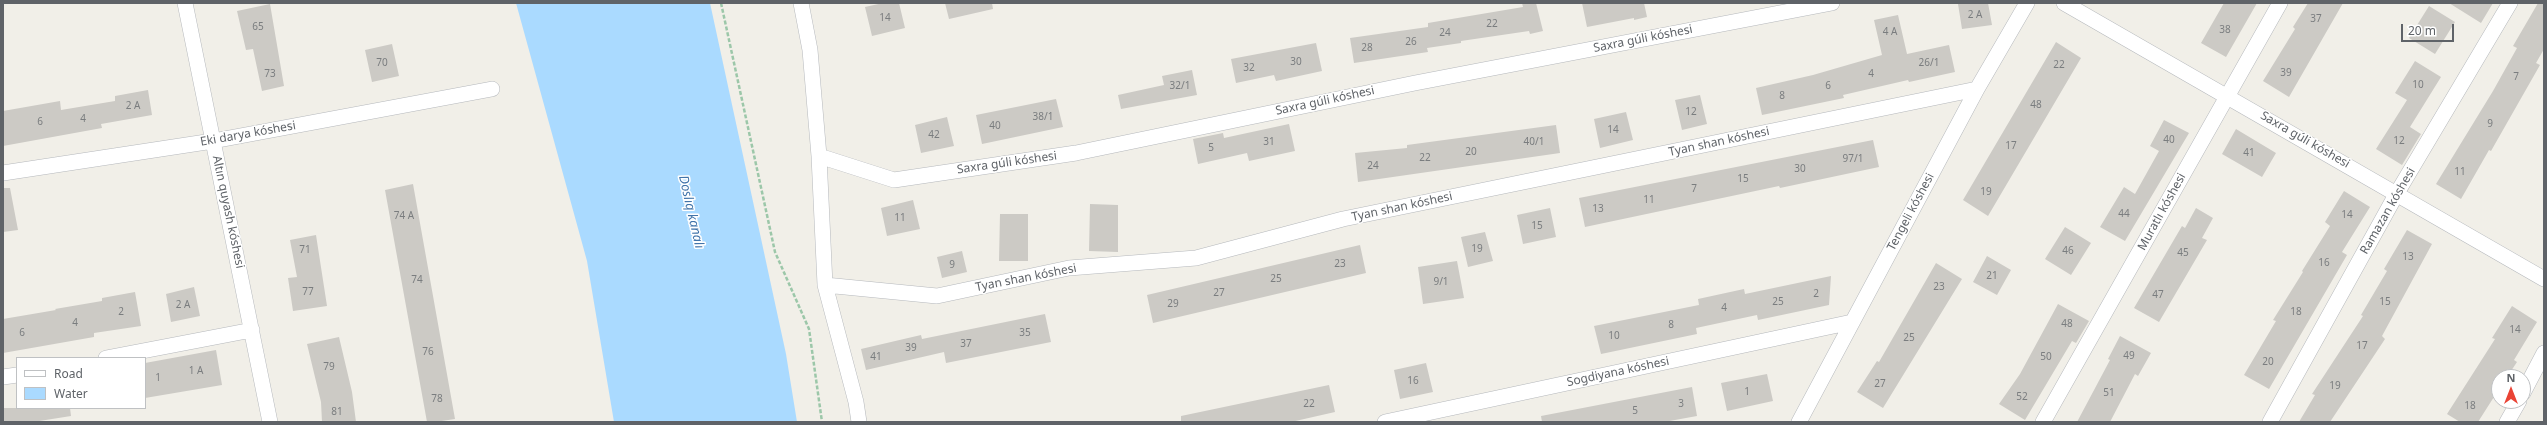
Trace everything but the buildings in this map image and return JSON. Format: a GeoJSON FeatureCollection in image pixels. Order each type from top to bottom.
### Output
{"type":"FeatureCollection","features":[{"type":"Feature","properties":{"kind":"street","name":"Altın quyash kóshesi"},"geometry":{"type":"LineString","coordinates":[[185,3],[270,422]]}},
{"type":"Feature","properties":{"kind":"street"},"geometry":{"type":"LineString","coordinates":[[802,3],[810,50],[819,156],[825,285],[856,402],[859,422]]}},
{"type":"Feature","properties":{"kind":"street","name":"Saxra gúli kóshesi"},"geometry":{"type":"LineString","coordinates":[[819,156],[894,180],[1068,154],[1415,83],[1832,3]]}},
{"type":"Feature","properties":{"kind":"street","name":"Tengeli kóshesi"},"geometry":{"type":"LineString","coordinates":[[1799,422],[1977,89],[2027,3]]}},
{"type":"Feature","properties":{"kind":"street","name":"Saxra gúli kóshesi"},"geometry":{"type":"LineString","coordinates":[[2064,3],[2397,193],[2544,279]]}},
{"type":"Feature","properties":{"kind":"street","name":"Muratlı kóshesi"},"geometry":{"type":"LineString","coordinates":[[2043,422],[2280,3]]}},
{"type":"Feature","properties":{"kind":"street","name":"Ramazan kóshesi"},"geometry":{"type":"LineString","coordinates":[[2270,422],[2397,193],[2510,3]]}},
{"type":"Feature","properties":{"kind":"street","name":"Eki darya kóshesi"},"geometry":{"type":"LineString","coordinates":[[3,172],[213,141],[492,89]]}},
{"type":"Feature","properties":{"kind":"street","name":"Tyan shan kóshesi"},"geometry":{"type":"LineString","coordinates":[[825,285],[937,296],[1069,268],[1196,258],[1343,219],[1977,89]]}},
{"type":"Feature","properties":{"kind":"street","name":"Sogdiyana kóshesi"},"geometry":{"type":"LineString","coordinates":[[1385,422],[1852,322]]}},
{"type":"Feature","properties":{"kind":"street"},"geometry":{"type":"LineString","coordinates":[[111,357],[252,330]]}},
{"type":"Feature","properties":{"kind":"street"},"geometry":{"type":"LineString","coordinates":[[2531,378],[2544,353]]}},
{"type":"Feature","properties":{"kind":"street"},"geometry":{"type":"LineString","coordinates":[[3,377],[16,375]]}},
{"type":"Feature","properties":{"kind":"street"},"geometry":{"type":"LineString","coordinates":[[2507,422],[2514,409]]}},
{"type":"Feature","properties":{"kind":"path"},"geometry":{"type":"LineString","coordinates":[[721,3],[775,252],[809,329],[822,422]]}},
{"type":"Feature","properties":{"kind":"water","name":"Doslıq kanalı"},"geometry":{"type":"Polygon","coordinates":[[[516,3],[710,3],[786,354],[797,422],[614,422],[587,261],[516,3]]]}}]}
